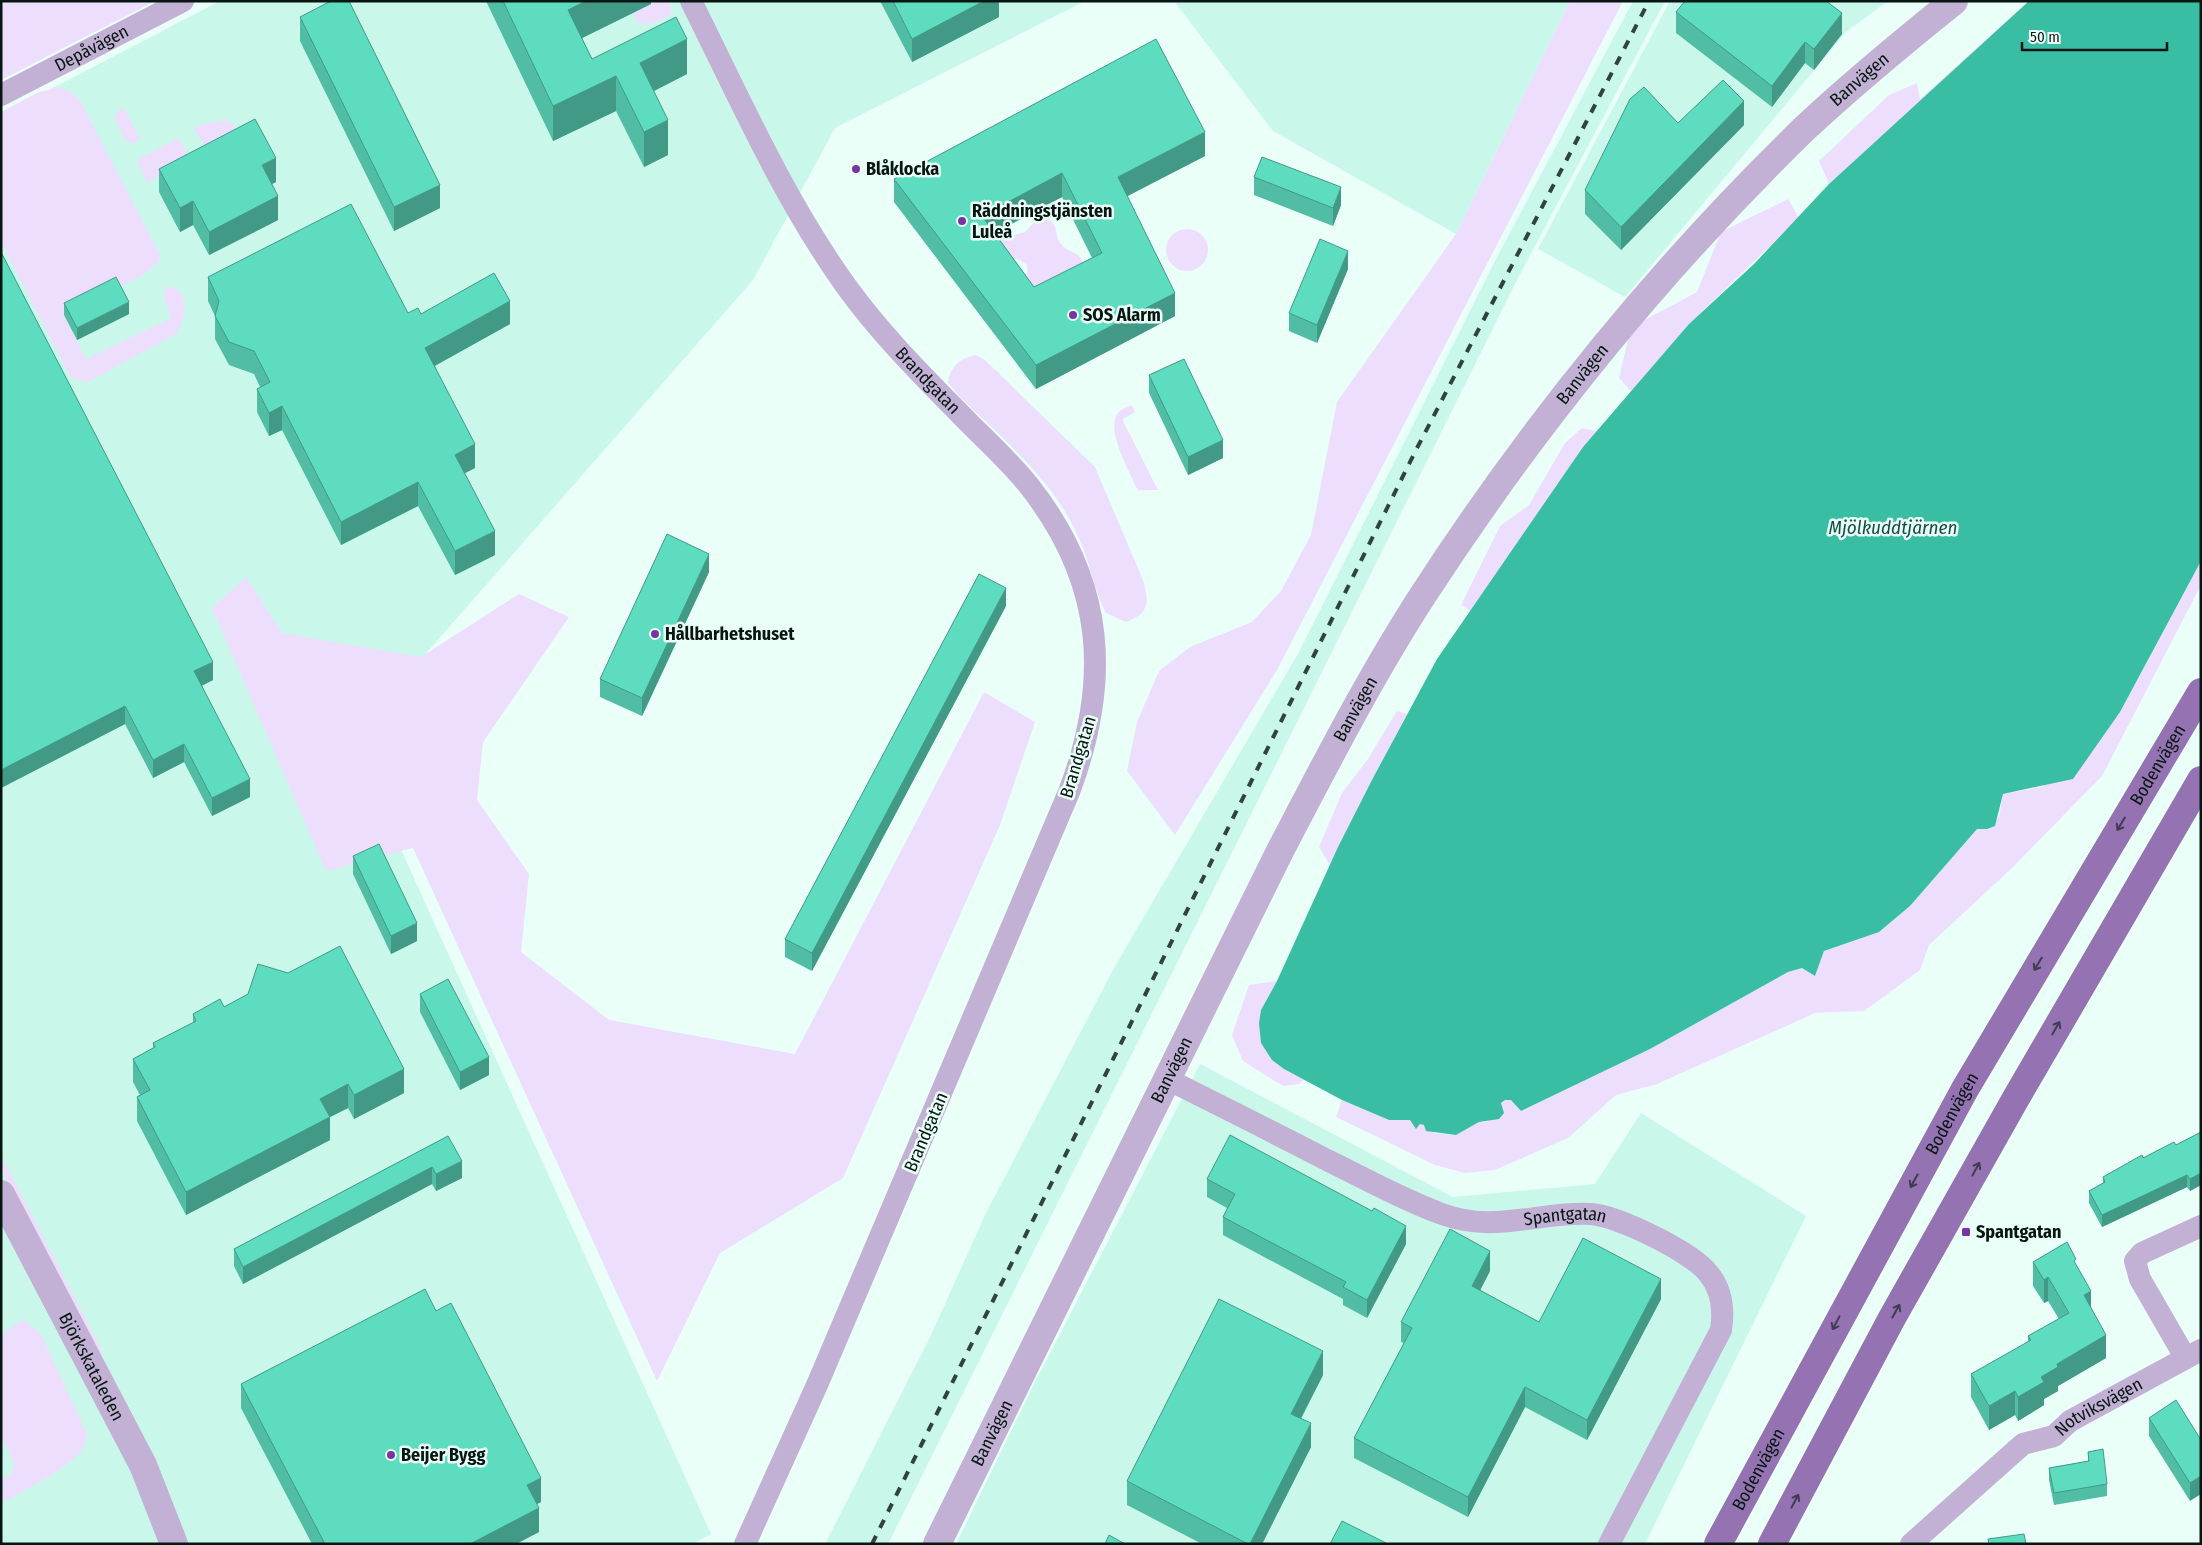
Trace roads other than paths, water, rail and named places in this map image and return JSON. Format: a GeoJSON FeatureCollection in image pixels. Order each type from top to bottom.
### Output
{"type":"FeatureCollection","features":[{"type":"Feature","properties":{"kind":"main road","name":"Bodenvägen"},"geometry":{"type":"LineString","coordinates":[[1718,1544],[1966,1089],[2201,692]]}},
{"type":"Feature","properties":{"kind":"main road"},"geometry":{"type":"LineString","coordinates":[[1772,1544],[1892,1318],[2021,1089],[2201,780]]}},
{"type":"Feature","properties":{"kind":"street","name":"Depåvägen"},"geometry":{"type":"LineString","coordinates":[[1,95],[183,1]]}},
{"type":"Feature","properties":{"kind":"street","name":"Brandgatan"},"geometry":{"type":"LineString","coordinates":[[691,1],[800,216],[845,284],[892,344],[1028,485],[1054,520],[1082,582],[1091,618],[1097,660],[1090,725],[1069,792],[817,1385],[745,1544]]}},
{"type":"Feature","properties":{"kind":"street","name":"Banvägen"},"geometry":{"type":"LineString","coordinates":[[937,1544],[1330,754],[1403,628],[1475,517],[1598,355],[1742,191],[1806,128],[1860,79],[1954,1]]}},
{"type":"Feature","properties":{"kind":"street","name":"Spantgatan"},"geometry":{"type":"LineString","coordinates":[[1167,1079],[1394,1194],[1440,1214],[1478,1223],[1517,1222],[1573,1214],[1594,1214],[1617,1220],[1662,1242],[1697,1261],[1709,1273],[1718,1288],[1722,1304],[1721,1330],[1608,1544]]}},
{"type":"Feature","properties":{"kind":"street","name":"Björkskataleden"},"geometry":{"type":"LineString","coordinates":[[1,1194],[143,1465],[174,1544]]}},
{"type":"Feature","properties":{"kind":"street"},"geometry":{"type":"LineString","coordinates":[[2193,1353],[2140,1279],[2135,1262],[2142,1253],[2201,1226]]}},
{"type":"Feature","properties":{"kind":"street","name":"Notviksvägen"},"geometry":{"type":"LineString","coordinates":[[1911,1544],[2023,1444],[2054,1436],[2070,1420],[2193,1353]]}},
{"type":"Feature","properties":{"kind":"water","name":"Mjölkuddtjärnen"},"geometry":{"type":"Polygon","coordinates":[[[2029,1],[2201,1],[2201,561],[2120,712],[2073,779],[2003,794],[1995,826],[1987,829],[1977,829],[1910,906],[1879,932],[1824,951],[1815,976],[1802,968],[1788,972],[1650,1049],[1521,1111],[1511,1100],[1505,1100],[1501,1103],[1504,1113],[1499,1119],[1479,1122],[1456,1135],[1426,1131],[1424,1125],[1420,1124],[1416,1129],[1410,1120],[1389,1120],[1342,1100],[1284,1069],[1272,1060],[1261,1043],[1259,1023],[1261,1010],[1277,981],[1338,847],[1437,659],[1583,447],[1689,324],[1754,264],[1829,184],[2029,1]]]}},
{"type":"Feature","properties":{"kind":"railway"},"geometry":{"type":"LineString","coordinates":[[872,1544],[1416,450],[1649,1]]}},
{"type":"Feature","properties":{"kind":"place","name":"Blåklocka"},"geometry":{"type":"Point","coordinates":[856,169]}},
{"type":"Feature","properties":{"kind":"place","name":"Räddningstjänsten Luleå"},"geometry":{"type":"Point","coordinates":[962,221]}},
{"type":"Feature","properties":{"kind":"place","name":"SOS Alarm"},"geometry":{"type":"Point","coordinates":[1073,315]}},
{"type":"Feature","properties":{"kind":"place","name":"Hållbarhetshuset"},"geometry":{"type":"Point","coordinates":[655,634]}},
{"type":"Feature","properties":{"kind":"place","name":"Spantgatan"},"geometry":{"type":"Point","coordinates":[1966,1232]}},
{"type":"Feature","properties":{"kind":"place","name":"Beijer Bygg"},"geometry":{"type":"Point","coordinates":[391,1455]}}]}
